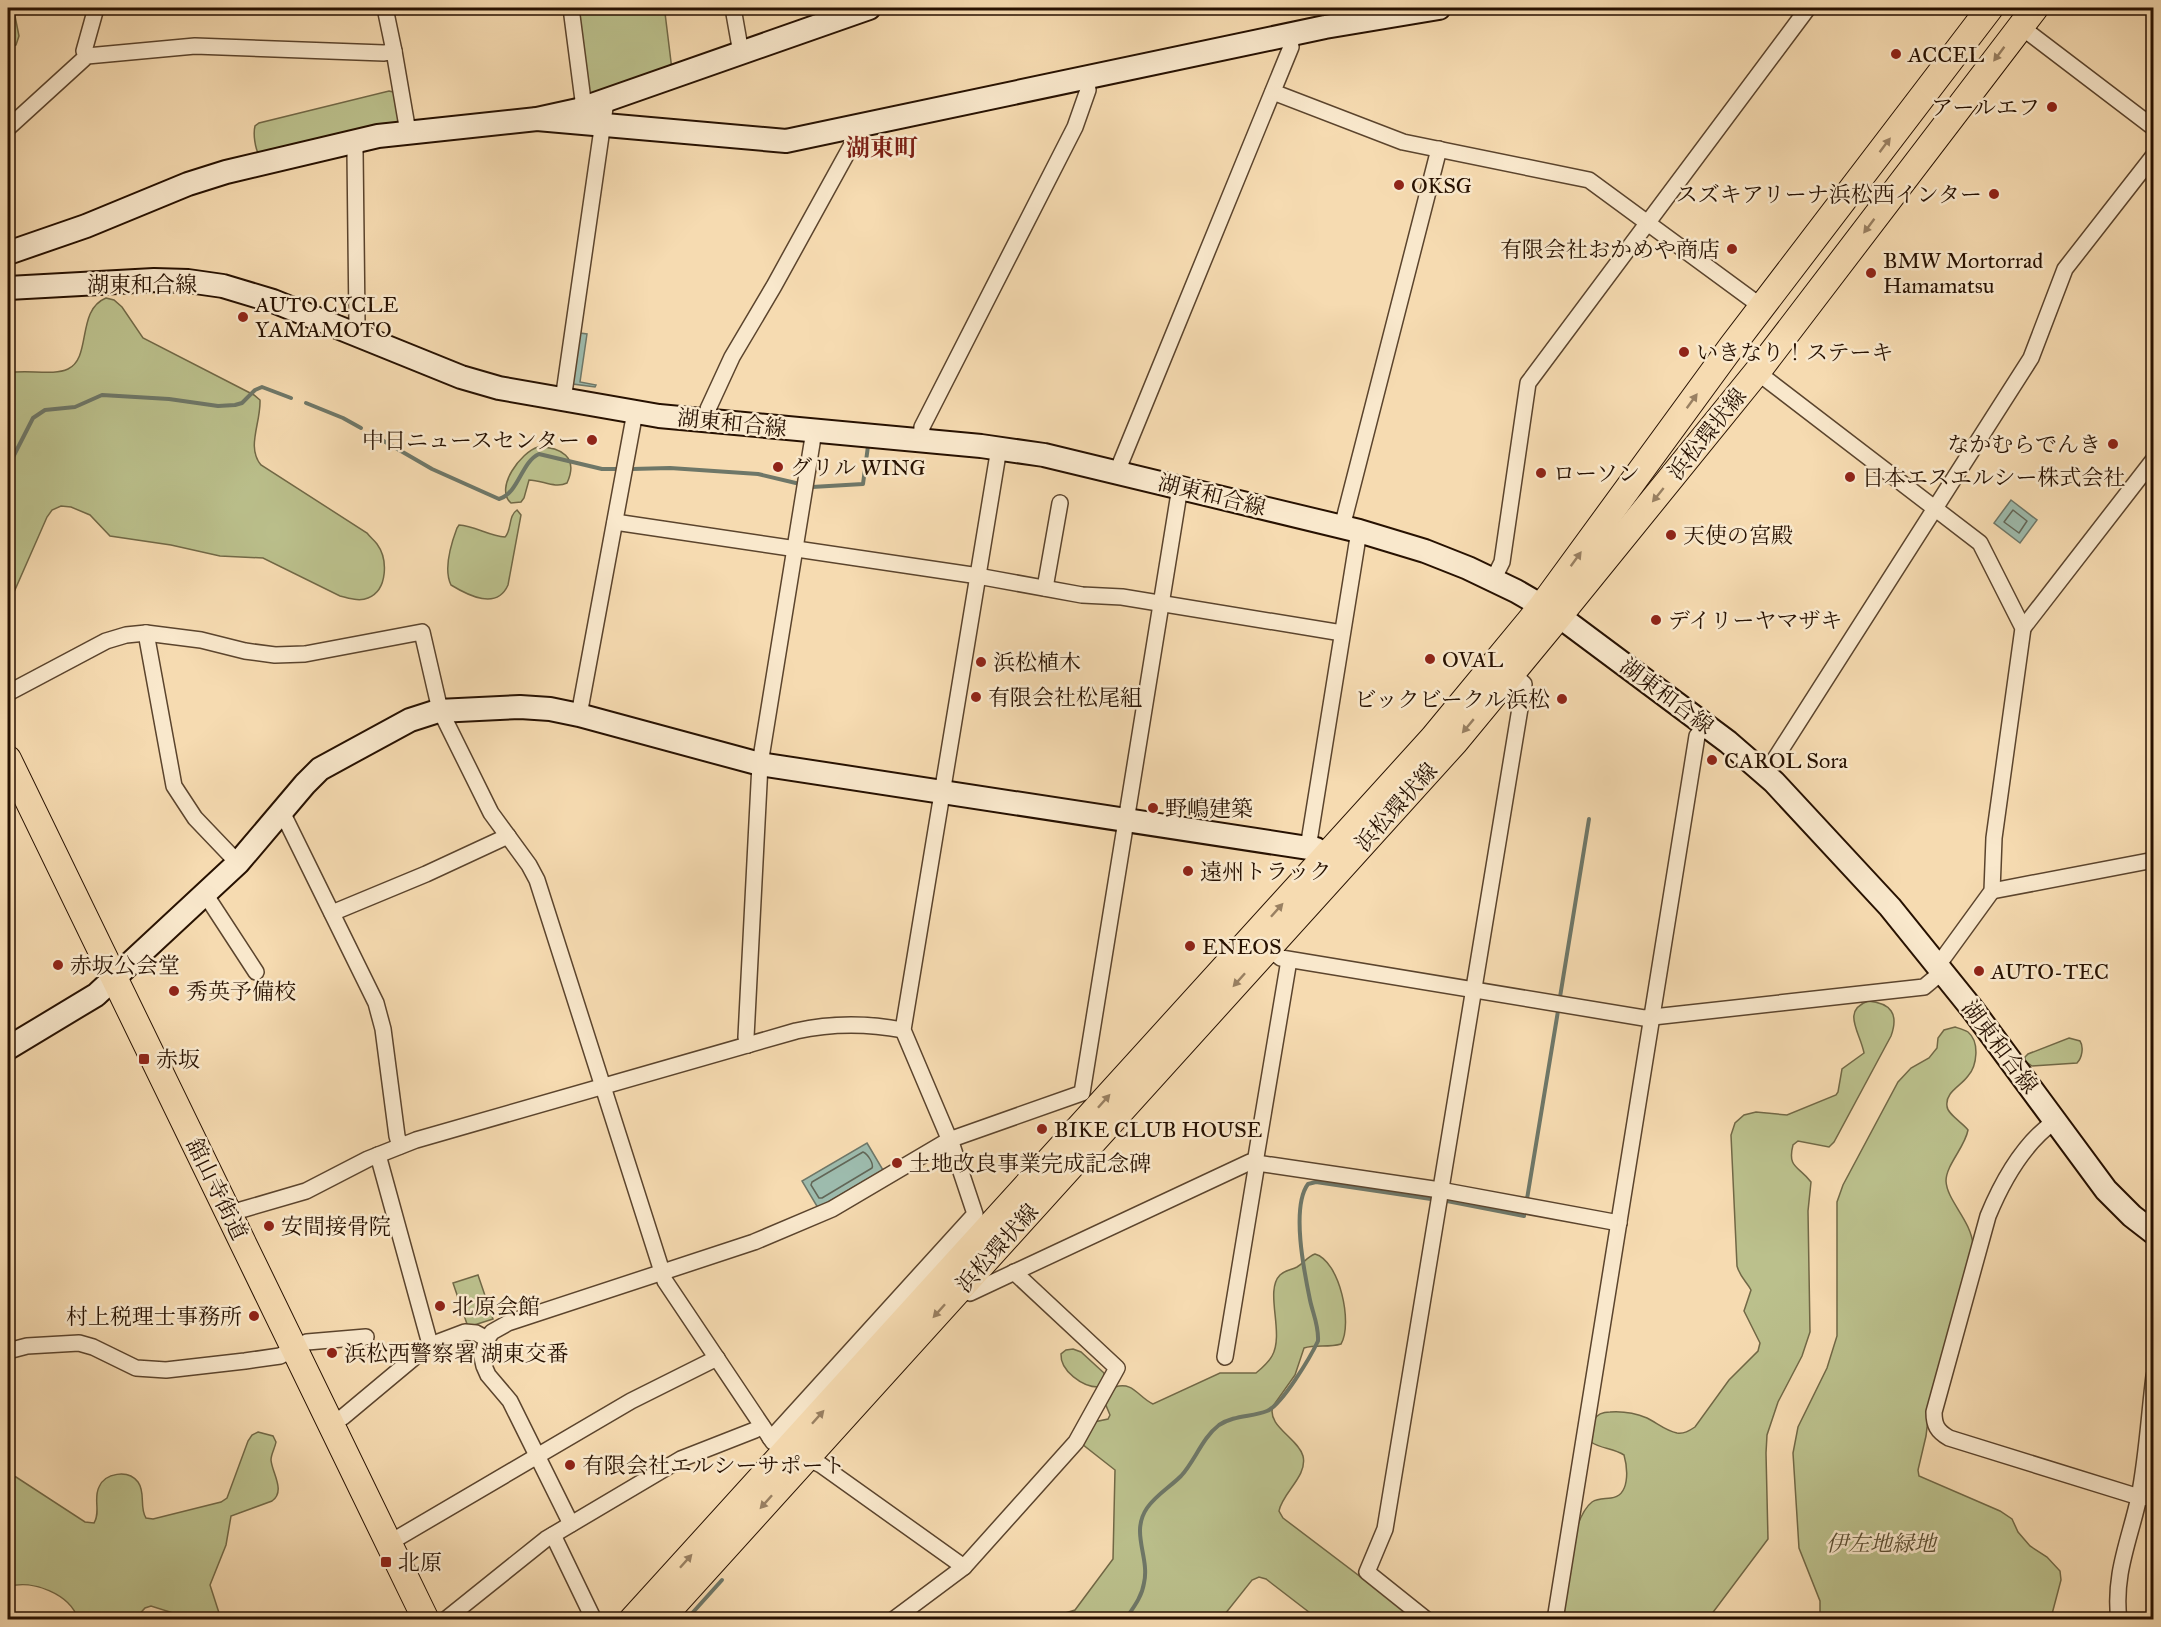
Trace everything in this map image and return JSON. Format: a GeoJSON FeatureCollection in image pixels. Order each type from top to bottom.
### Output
{"type":"FeatureCollection","features":[{"type":"Feature","properties":{"kind":"main road","name":"浜松環状線"},"geometry":{"type":"LineString","coordinates":[[660,1620],[675,1588],[781,1443],[948,1273],[1279,954],[1512,673],[1551,611],[1762,308],[1990,8]]}},
{"type":"Feature","properties":{"kind":"main road","name":"浜松環状線"},"geometry":{"type":"LineString","coordinates":[[948,1273],[1317,852],[1433,738],[1551,611],[1757,372],[2028,17]]}},
{"type":"Feature","properties":{"kind":"main road","name":"舘山寺街道"},"geometry":{"type":"LineString","coordinates":[[8,759],[426,1620]]}},
{"type":"Feature","properties":{"kind":"main road","name":"浜松環状線"},"geometry":{"type":"LineString","coordinates":[[632,1620],[675,1588]]}},
{"type":"Feature","properties":{"kind":"street"},"geometry":{"type":"LineString","coordinates":[[87,56],[84,51],[96,8]]}},
{"type":"Feature","properties":{"kind":"street"},"geometry":{"type":"LineString","coordinates":[[385,8],[408,132]]}},
{"type":"Feature","properties":{"kind":"street"},"geometry":{"type":"LineString","coordinates":[[570,8],[584,108]]}},
{"type":"Feature","properties":{"kind":"street"},"geometry":{"type":"LineString","coordinates":[[733,8],[741,53]]}},
{"type":"Feature","properties":{"kind":"street"},"geometry":{"type":"LineString","coordinates":[[8,253],[86,226],[200,180],[352,142],[408,132],[537,118],[584,108],[869,8]]}},
{"type":"Feature","properties":{"kind":"street"},"geometry":{"type":"LineString","coordinates":[[537,118],[786,141],[1289,35],[1346,16],[1439,8]]}},
{"type":"Feature","properties":{"kind":"street"},"geometry":{"type":"LineString","coordinates":[[1493,580],[1502,562],[1528,382],[1808,8]]}},
{"type":"Feature","properties":{"kind":"street"},"geometry":{"type":"LineString","coordinates":[[2028,17],[2154,128]]}},
{"type":"Feature","properties":{"kind":"street"},"geometry":{"type":"LineString","coordinates":[[1119,472],[1292,46],[1289,35]]}},
{"type":"Feature","properties":{"kind":"street"},"geometry":{"type":"LineString","coordinates":[[8,128],[87,56],[195,46],[384,53],[394,51]]}},
{"type":"Feature","properties":{"kind":"street"},"geometry":{"type":"LineString","coordinates":[[921,440],[922,427],[1075,127],[1088,90],[1086,78]]}},
{"type":"Feature","properties":{"kind":"street"},"geometry":{"type":"LineString","coordinates":[[1273,92],[1403,142],[1589,180],[1762,308]]}},
{"type":"Feature","properties":{"kind":"street"},"geometry":{"type":"LineString","coordinates":[[563,400],[606,101]]}},
{"type":"Feature","properties":{"kind":"street"},"geometry":{"type":"LineString","coordinates":[[707,421],[708,409],[732,357],[855,139],[853,127]]}},
{"type":"Feature","properties":{"kind":"street"},"geometry":{"type":"LineString","coordinates":[[352,142],[355,151],[357,323],[353,334]]}},
{"type":"Feature","properties":{"kind":"street"},"geometry":{"type":"LineString","coordinates":[[8,1048],[96,995],[238,863],[312,776],[329,763],[410,720],[440,711],[527,707],[550,709],[760,764],[1317,852],[1342,633],[1351,529],[1439,149]]}},
{"type":"Feature","properties":{"kind":"street"},"geometry":{"type":"LineString","coordinates":[[1763,772],[1773,762],[2031,358],[2065,270],[2154,155]]}},
{"type":"Feature","properties":{"kind":"street","name":"湖東和合線"},"geometry":{"type":"LineString","coordinates":[[8,288],[154,280],[206,283],[256,296],[479,383],[635,412],[707,421],[999,448],[1064,459],[1351,529],[1425,551],[1493,580],[1551,611],[1705,725],[1763,772],[1879,894],[1997,1041],[2106,1190],[2152,1228]]}},
{"type":"Feature","properties":{"kind":"street"},"geometry":{"type":"LineString","coordinates":[[1757,372],[1980,543],[2023,628]]}},
{"type":"Feature","properties":{"kind":"street"},"geometry":{"type":"LineString","coordinates":[[579,715],[635,412]]}},
{"type":"Feature","properties":{"kind":"street"},"geometry":{"type":"LineString","coordinates":[[748,1045],[746,1037],[760,764],[814,431]]}},
{"type":"Feature","properties":{"kind":"street"},"geometry":{"type":"LineString","coordinates":[[999,448],[903,1030],[949,1140],[975,1214],[948,1273],[970,1293],[1250,1162],[1440,1190],[1619,1222]]}},
{"type":"Feature","properties":{"kind":"street"},"geometry":{"type":"LineString","coordinates":[[1225,1358],[1256,1163],[1279,954],[1473,991],[1644,1018],[1924,987],[1992,891],[1994,838],[2023,628],[2151,467]]}},
{"type":"Feature","properties":{"kind":"street"},"geometry":{"type":"LineString","coordinates":[[571,1524],[507,1396],[488,1375],[484,1366],[482,1357],[487,1339],[492,1332],[508,1323],[754,1242],[832,1209],[949,1140],[1082,1093],[1180,487]]}},
{"type":"Feature","properties":{"kind":"street"},"geometry":{"type":"LineString","coordinates":[[1045,588],[1060,503]]}},
{"type":"Feature","properties":{"kind":"street"},"geometry":{"type":"LineString","coordinates":[[615,522],[978,576],[1082,595],[1122,597],[1342,633]]}},
{"type":"Feature","properties":{"kind":"street"},"geometry":{"type":"LineString","coordinates":[[8,693],[106,641],[126,635],[146,633],[212,642],[260,654],[290,655],[313,653],[422,632],[440,711],[486,805],[529,865],[537,880],[665,1281],[717,1358],[781,1443]]}},
{"type":"Feature","properties":{"kind":"street"},"geometry":{"type":"LineString","coordinates":[[146,633],[174,786],[195,818],[238,863]]}},
{"type":"Feature","properties":{"kind":"street"},"geometry":{"type":"LineString","coordinates":[[1427,1620],[1367,1572],[1384,1529],[1524,684],[1512,673]]}},
{"type":"Feature","properties":{"kind":"street"},"geometry":{"type":"LineString","coordinates":[[1555,1620],[1696,736],[1705,725]]}},
{"type":"Feature","properties":{"kind":"street"},"geometry":{"type":"LineString","coordinates":[[279,814],[286,820],[371,990],[380,1016],[400,1146]]}},
{"type":"Feature","properties":{"kind":"street"},"geometry":{"type":"LineString","coordinates":[[332,913],[437,870],[508,836]]}},
{"type":"Feature","properties":{"kind":"street"},"geometry":{"type":"LineString","coordinates":[[1992,891],[2154,860]]}},
{"type":"Feature","properties":{"kind":"street"},"geometry":{"type":"LineString","coordinates":[[204,895],[256,972]]}},
{"type":"Feature","properties":{"kind":"street"},"geometry":{"type":"LineString","coordinates":[[230,1216],[241,1210],[306,1191],[400,1146],[796,1031],[838,1024],[882,1026],[903,1030]]}},
{"type":"Feature","properties":{"kind":"street"},"geometry":{"type":"LineString","coordinates":[[2055,1122],[2041,1131],[2014,1167],[1999,1191],[1988,1216],[1934,1412],[1934,1423],[1939,1432],[1949,1438],[2146,1497]]}},
{"type":"Feature","properties":{"kind":"street"},"geometry":{"type":"LineString","coordinates":[[378,1155],[430,1344]]}},
{"type":"Feature","properties":{"kind":"street"},"geometry":{"type":"LineString","coordinates":[[893,1620],[964,1567],[1076,1442],[1117,1368],[1014,1272]]}},
{"type":"Feature","properties":{"kind":"street"},"geometry":{"type":"LineString","coordinates":[[330,1422],[343,1417],[430,1344],[465,1332],[476,1333],[487,1339]]}},
{"type":"Feature","properties":{"kind":"street"},"geometry":{"type":"LineString","coordinates":[[8,1351],[27,1346],[79,1343],[93,1347],[129,1366],[151,1370],[222,1365],[279,1356],[307,1342],[366,1337]]}},
{"type":"Feature","properties":{"kind":"street"},"geometry":{"type":"LineString","coordinates":[[389,1543],[631,1401],[717,1358]]}},
{"type":"Feature","properties":{"kind":"street"},"geometry":{"type":"LineString","coordinates":[[2119,1620],[2119,1572],[2146,1497],[2154,1376]]}},
{"type":"Feature","properties":{"kind":"street"},"geometry":{"type":"LineString","coordinates":[[445,1620],[531,1549],[553,1535],[681,1458],[755,1430],[821,1465],[964,1567]]}},
{"type":"Feature","properties":{"kind":"street"},"geometry":{"type":"LineString","coordinates":[[553,1535],[594,1620]]}},
{"type":"Feature","properties":{"kind":"green space"},"geometry":{"type":"Polygon","coordinates":[[[8,8],[14,11],[19,36],[16,45],[8,49],[8,8]]]}},
{"type":"Feature","properties":{"kind":"green space"},"geometry":{"type":"Polygon","coordinates":[[[575,8],[626,8],[627,13],[665,13],[672,70],[586,101],[575,8]]]}},
{"type":"Feature","properties":{"kind":"green space"},"geometry":{"type":"Polygon","coordinates":[[[389,91],[396,96],[400,124],[259,155],[254,133],[255,126],[259,123],[389,91]]]}},
{"type":"Feature","properties":{"kind":"green space"},"geometry":{"type":"Polygon","coordinates":[[[106,298],[114,300],[122,307],[143,338],[260,400],[254,443],[261,465],[367,533],[376,543],[381,550],[384,574],[383,581],[375,594],[361,600],[340,596],[263,558],[220,556],[171,545],[110,536],[90,515],[71,507],[61,506],[52,510],[47,517],[14,592],[8,600],[8,373],[55,372],[68,369],[80,355],[91,313],[97,304],[106,298]]]}},
{"type":"Feature","properties":{"kind":"green space"},"geometry":{"type":"Polygon","coordinates":[[[538,447],[554,449],[566,455],[571,466],[567,483],[553,485],[529,480],[521,502],[511,503],[506,489],[512,471],[524,456],[538,447]]]}},
{"type":"Feature","properties":{"kind":"green space"},"geometry":{"type":"Polygon","coordinates":[[[517,510],[521,515],[508,585],[503,593],[490,599],[482,598],[451,585],[448,572],[449,556],[459,525],[505,537],[509,531],[512,516],[517,510]]]}},
{"type":"Feature","properties":{"kind":"green space"},"geometry":{"type":"Polygon","coordinates":[[[1868,1001],[1882,1004],[1891,1011],[1894,1022],[1891,1036],[1834,1142],[1829,1147],[1798,1141],[1793,1145],[1793,1163],[1811,1182],[1808,1211],[1810,1332],[1802,1356],[1778,1402],[1767,1435],[1768,1539],[1708,1619],[1560,1620],[1580,1519],[1592,1502],[1617,1496],[1625,1487],[1624,1455],[1591,1442],[1592,1425],[1596,1417],[1604,1413],[1629,1413],[1647,1418],[1673,1432],[1686,1432],[1695,1427],[1729,1380],[1758,1351],[1760,1343],[1744,1311],[1751,1290],[1737,1266],[1731,1135],[1735,1123],[1744,1115],[1756,1112],[1787,1115],[1836,1095],[1842,1069],[1864,1053],[1854,1023],[1854,1016],[1855,1010],[1868,1001]]]}},
{"type":"Feature","properties":{"kind":"green space","name":"伊左地緑地"},"geometry":{"type":"Polygon","coordinates":[[[1955,1027],[1967,1031],[1972,1036],[1976,1054],[1971,1072],[1951,1093],[1947,1101],[1950,1112],[1968,1130],[1949,1169],[1946,1181],[1950,1196],[1968,1227],[1973,1245],[1929,1411],[1918,1470],[1919,1476],[2000,1511],[2012,1519],[2018,1532],[2030,1546],[2047,1557],[2060,1571],[2061,1580],[2052,1614],[2066,1619],[1820,1620],[1820,1601],[1799,1548],[1793,1453],[1798,1427],[1827,1368],[1837,1336],[1837,1202],[1843,1185],[1898,1082],[1911,1068],[1929,1058],[1937,1048],[1938,1038],[1944,1030],[1955,1027]]]}},
{"type":"Feature","properties":{"kind":"green space"},"geometry":{"type":"Polygon","coordinates":[[[2069,1038],[2080,1041],[2082,1046],[2077,1063],[2032,1066],[2025,1061],[2028,1054],[2069,1038]]]}},
{"type":"Feature","properties":{"kind":"green space"},"geometry":{"type":"Polygon","coordinates":[[[1315,1254],[1324,1259],[1337,1280],[1342,1294],[1346,1322],[1341,1344],[1304,1348],[1295,1375],[1273,1406],[1274,1420],[1300,1450],[1304,1463],[1279,1511],[1283,1518],[1416,1619],[1318,1619],[1266,1579],[1259,1577],[1252,1580],[1221,1619],[1043,1620],[1075,1610],[1113,1559],[1115,1470],[1082,1444],[1094,1422],[1108,1419],[1110,1415],[1105,1403],[1115,1387],[1131,1388],[1153,1404],[1220,1373],[1256,1373],[1270,1359],[1275,1347],[1274,1291],[1276,1282],[1282,1273],[1297,1267],[1315,1254]]]}},
{"type":"Feature","properties":{"kind":"green space"},"geometry":{"type":"Polygon","coordinates":[[[478,1275],[493,1319],[468,1327],[453,1283],[478,1275]]]}},
{"type":"Feature","properties":{"kind":"green space"},"geometry":{"type":"Polygon","coordinates":[[[1073,1349],[1081,1352],[1104,1373],[1103,1382],[1098,1387],[1079,1381],[1064,1366],[1061,1354],[1073,1349]]]}},
{"type":"Feature","properties":{"kind":"green space"},"geometry":{"type":"Polygon","coordinates":[[[258,1432],[273,1436],[276,1442],[271,1460],[278,1492],[272,1501],[231,1516],[226,1545],[210,1585],[221,1619],[192,1619],[151,1606],[145,1608],[135,1619],[78,1619],[67,1602],[49,1591],[28,1585],[8,1587],[8,1474],[85,1522],[94,1523],[97,1514],[97,1492],[102,1482],[117,1474],[129,1475],[140,1486],[146,1518],[153,1519],[221,1502],[227,1498],[248,1441],[258,1432]]]}},
{"type":"Feature","properties":{"kind":"water"},"geometry":{"type":"Polygon","coordinates":[[[580,333],[587,334],[580,382],[596,385],[595,387],[573,384],[580,333]]]}},
{"type":"Feature","properties":{"kind":"water"},"geometry":{"type":"Polygon","coordinates":[[[2011,500],[2037,520],[2020,543],[1994,523],[2011,500]]]}},
{"type":"Feature","properties":{"kind":"water"},"geometry":{"type":"Polygon","coordinates":[[[867,1143],[883,1170],[818,1208],[802,1181],[867,1143]]]}},
{"type":"Feature","properties":{"kind":"waterway"},"geometry":{"type":"LineString","coordinates":[[8,467],[33,418],[45,410],[75,407],[102,395],[169,399],[218,406],[242,403],[255,390],[262,387],[291,398]]}},
{"type":"Feature","properties":{"kind":"waterway"},"geometry":{"type":"LineString","coordinates":[[306,403],[361,428]]}},
{"type":"Feature","properties":{"kind":"waterway"},"geometry":{"type":"LineString","coordinates":[[375,436],[432,469],[499,499],[511,491],[528,464],[539,454],[602,469],[618,469]]}},
{"type":"Feature","properties":{"kind":"waterway"},"geometry":{"type":"LineString","coordinates":[[812,487],[863,484],[868,446]]}},
{"type":"Feature","properties":{"kind":"waterway"},"geometry":{"type":"LineString","coordinates":[[632,469],[670,468],[758,474],[800,484]]}},
{"type":"Feature","properties":{"kind":"waterway"},"geometry":{"type":"LineString","coordinates":[[1560,997],[1589,819]]}},
{"type":"Feature","properties":{"kind":"waterway"},"geometry":{"type":"LineString","coordinates":[[1527,1199],[1558,1011]]}},
{"type":"Feature","properties":{"kind":"waterway"},"geometry":{"type":"LineString","coordinates":[[1125,1620],[1139,1598],[1144,1583],[1145,1564],[1140,1527],[1147,1508],[1181,1476],[1208,1436],[1219,1425],[1231,1419],[1267,1411],[1273,1407],[1296,1379],[1318,1341],[1318,1330],[1307,1288],[1300,1240],[1300,1208],[1308,1184],[1316,1182],[1431,1199]]}},
{"type":"Feature","properties":{"kind":"waterway"},"geometry":{"type":"LineString","coordinates":[[1447,1201],[1524,1216],[1524,1212]]}},
{"type":"Feature","properties":{"kind":"waterway"},"geometry":{"type":"LineString","coordinates":[[686,1620],[722,1580]]}},
{"type":"Feature","properties":{"kind":"place","name":"ACCEL"},"geometry":{"type":"Point","coordinates":[1896,54]}},
{"type":"Feature","properties":{"kind":"place","name":"アールエフ"},"geometry":{"type":"Point","coordinates":[2052,107]}},
{"type":"Feature","properties":{"kind":"place","name":"OKSG"},"geometry":{"type":"Point","coordinates":[1399,185]}},
{"type":"Feature","properties":{"kind":"place","name":"スズキアリーナ浜松西インター"},"geometry":{"type":"Point","coordinates":[1994,194]}},
{"type":"Feature","properties":{"kind":"place","name":"有限会社おかめや商店"},"geometry":{"type":"Point","coordinates":[1732,249]}},
{"type":"Feature","properties":{"kind":"place","name":"BMW Mortorrad Hamamatsu"},"geometry":{"type":"Point","coordinates":[1871,273]}},
{"type":"Feature","properties":{"kind":"place","name":"AUTO CYCLE YAMAMOTO"},"geometry":{"type":"Point","coordinates":[243,317]}},
{"type":"Feature","properties":{"kind":"place","name":"いきなり！ステーキ"},"geometry":{"type":"Point","coordinates":[1684,352]}},
{"type":"Feature","properties":{"kind":"place","name":"中日ニュースセンター"},"geometry":{"type":"Point","coordinates":[592,440]}},
{"type":"Feature","properties":{"kind":"place","name":"なかむらでんき"},"geometry":{"type":"Point","coordinates":[2113,444]}},
{"type":"Feature","properties":{"kind":"place","name":"グリル WING"},"geometry":{"type":"Point","coordinates":[778,467]}},
{"type":"Feature","properties":{"kind":"place","name":"ローソン"},"geometry":{"type":"Point","coordinates":[1541,473]}},
{"type":"Feature","properties":{"kind":"place","name":"日本エスエルシー株式会社"},"geometry":{"type":"Point","coordinates":[1850,477]}},
{"type":"Feature","properties":{"kind":"place","name":"天使の宮殿"},"geometry":{"type":"Point","coordinates":[1671,535]}},
{"type":"Feature","properties":{"kind":"place","name":"デイリーヤマザキ"},"geometry":{"type":"Point","coordinates":[1656,620]}},
{"type":"Feature","properties":{"kind":"place","name":"OVAL"},"geometry":{"type":"Point","coordinates":[1430,659]}},
{"type":"Feature","properties":{"kind":"place","name":"浜松植木"},"geometry":{"type":"Point","coordinates":[981,662]}},
{"type":"Feature","properties":{"kind":"place","name":"有限会社松尾組"},"geometry":{"type":"Point","coordinates":[976,697]}},
{"type":"Feature","properties":{"kind":"place","name":"ビックビークル浜松"},"geometry":{"type":"Point","coordinates":[1562,699]}},
{"type":"Feature","properties":{"kind":"place","name":"CAROL Sora"},"geometry":{"type":"Point","coordinates":[1712,760]}},
{"type":"Feature","properties":{"kind":"place","name":"野嶋建築"},"geometry":{"type":"Point","coordinates":[1153,808]}},
{"type":"Feature","properties":{"kind":"place","name":"遠州トラック"},"geometry":{"type":"Point","coordinates":[1188,871]}},
{"type":"Feature","properties":{"kind":"place","name":"ENEOS"},"geometry":{"type":"Point","coordinates":[1190,946]}},
{"type":"Feature","properties":{"kind":"place","name":"赤坂公会堂"},"geometry":{"type":"Point","coordinates":[58,965]}},
{"type":"Feature","properties":{"kind":"place","name":"AUTO-TEC"},"geometry":{"type":"Point","coordinates":[1979,971]}},
{"type":"Feature","properties":{"kind":"place","name":"秀英予備校"},"geometry":{"type":"Point","coordinates":[174,991]}},
{"type":"Feature","properties":{"kind":"place","name":"赤坂"},"geometry":{"type":"Point","coordinates":[144,1059]}},
{"type":"Feature","properties":{"kind":"place","name":"BIKE CLUB HOUSE"},"geometry":{"type":"Point","coordinates":[1042,1129]}},
{"type":"Feature","properties":{"kind":"place","name":"土地改良事業完成記念碑"},"geometry":{"type":"Point","coordinates":[897,1163]}},
{"type":"Feature","properties":{"kind":"place","name":"安間接骨院"},"geometry":{"type":"Point","coordinates":[269,1226]}},
{"type":"Feature","properties":{"kind":"place","name":"北原会館"},"geometry":{"type":"Point","coordinates":[440,1306]}},
{"type":"Feature","properties":{"kind":"place","name":"村上税理士事務所"},"geometry":{"type":"Point","coordinates":[254,1316]}},
{"type":"Feature","properties":{"kind":"place","name":"浜松西警察署 湖東交番"},"geometry":{"type":"Point","coordinates":[332,1353]}},
{"type":"Feature","properties":{"kind":"place","name":"有限会社エルシーサポート"},"geometry":{"type":"Point","coordinates":[570,1465]}},
{"type":"Feature","properties":{"kind":"place","name":"北原"},"geometry":{"type":"Point","coordinates":[386,1562]}},
{"type":"Feature","properties":{"kind":"district","name":"湖東町"},"geometry":{"type":"Point","coordinates":[882,148]}}]}
